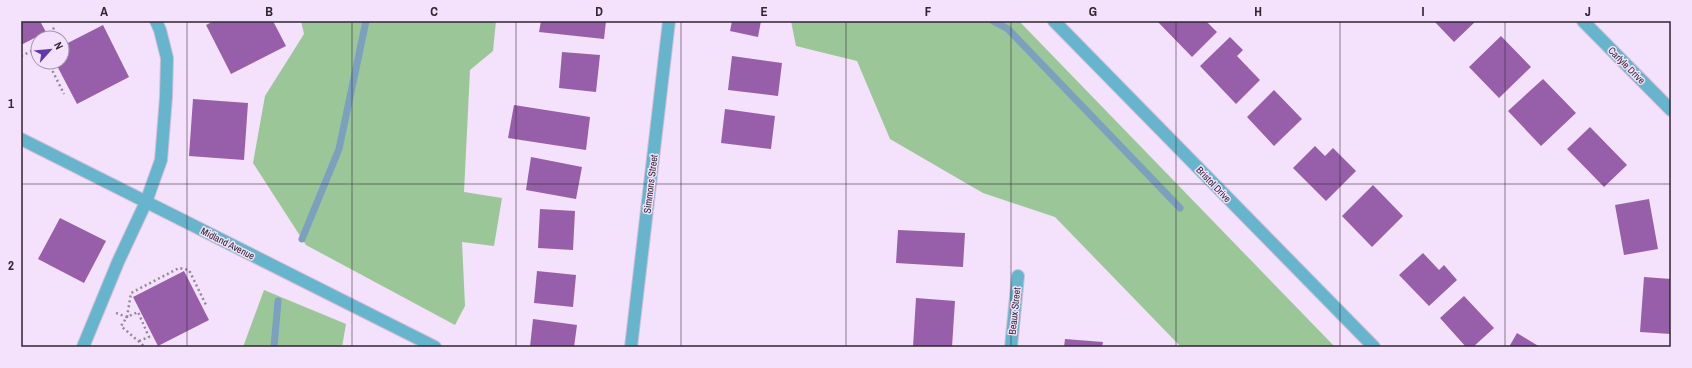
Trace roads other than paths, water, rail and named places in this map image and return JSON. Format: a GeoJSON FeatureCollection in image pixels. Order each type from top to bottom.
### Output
{"type":"FeatureCollection","features":[{"type":"Feature","properties":{"kind":"street"},"geometry":{"type":"LineString","coordinates":[[83,347],[118,262],[146,202],[161,160],[166,97],[167,58],[160,30],[156,21]]}},
{"type":"Feature","properties":{"kind":"street","name":"Simmons Street"},"geometry":{"type":"LineString","coordinates":[[631,347],[669,21]]}},
{"type":"Feature","properties":{"kind":"street","name":"Bristol Drive"},"geometry":{"type":"LineString","coordinates":[[1054,21],[1374,347]]}},
{"type":"Feature","properties":{"kind":"street","name":"Carlyle Drive"},"geometry":{"type":"LineString","coordinates":[[1583,21],[1671,110]]}},
{"type":"Feature","properties":{"kind":"street","name":"Midland Avenue"},"geometry":{"type":"LineString","coordinates":[[21,139],[435,347]]}},
{"type":"Feature","properties":{"kind":"street","name":"Beaux Street"},"geometry":{"type":"LineString","coordinates":[[1011,347],[1018,276]]}},
{"type":"Feature","properties":{"kind":"waterway"},"geometry":{"type":"LineString","coordinates":[[302,239],[339,149],[366,21]]}},
{"type":"Feature","properties":{"kind":"waterway"},"geometry":{"type":"LineString","coordinates":[[993,21],[1008,29],[1180,208]]}},
{"type":"Feature","properties":{"kind":"waterway"},"geometry":{"type":"LineString","coordinates":[[274,347],[278,301]]}}]}
